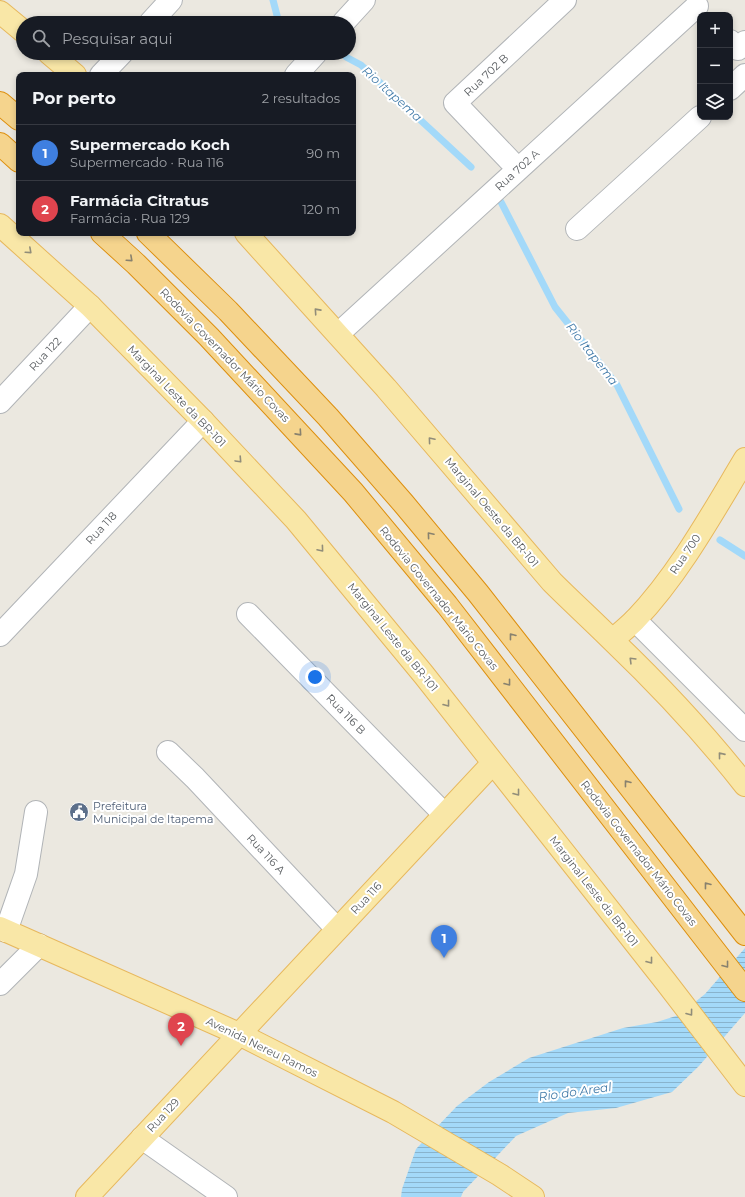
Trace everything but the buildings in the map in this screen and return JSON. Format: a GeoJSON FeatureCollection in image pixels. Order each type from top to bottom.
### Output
{"type":"FeatureCollection","features":[{"type":"Feature","properties":{"kind":"highway"},"geometry":{"type":"LineString","coordinates":[[0,103],[16,116]]}},
{"type":"Feature","properties":{"kind":"highway"},"geometry":{"type":"LineString","coordinates":[[0,144],[16,158]]}},
{"type":"Feature","properties":{"kind":"highway","name":"Rodovia Governador Mário Covas"},"geometry":{"type":"LineString","coordinates":[[105,236],[210,337],[353,492],[448,604],[745,990]]}},
{"type":"Feature","properties":{"kind":"highway"},"geometry":{"type":"LineString","coordinates":[[151,236],[228,310],[328,417],[404,504],[478,593],[745,934]]}},
{"type":"Feature","properties":{"kind":"main road"},"geometry":{"type":"LineString","coordinates":[[0,12],[16,25]]}},
{"type":"Feature","properties":{"kind":"main road"},"geometry":{"type":"LineString","coordinates":[[57,60],[71,72]]}},
{"type":"Feature","properties":{"kind":"main road","name":"Marginal Leste da BR-101"},"geometry":{"type":"LineString","coordinates":[[0,225],[90,306],[203,421],[296,520],[424,675],[739,1077]]}},
{"type":"Feature","properties":{"kind":"main road","name":"Marginal Oeste da BR-101"},"geometry":{"type":"LineString","coordinates":[[249,236],[391,394],[552,582],[666,693],[707,738],[745,785]]}},
{"type":"Feature","properties":{"kind":"main road","name":"Rua 700"},"geometry":{"type":"LineString","coordinates":[[613,640],[635,620],[673,573],[701,531],[745,459]]}},
{"type":"Feature","properties":{"kind":"main road","name":"Rua 116"},"geometry":{"type":"LineString","coordinates":[[240,1034],[493,763]]}},
{"type":"Feature","properties":{"kind":"main road","name":"Avenida Nereu Ramos"},"geometry":{"type":"LineString","coordinates":[[3,930],[240,1034],[393,1112],[500,1175],[533,1197]]}},
{"type":"Feature","properties":{"kind":"main road","name":"Rua 129"},"geometry":{"type":"LineString","coordinates":[[87,1197],[240,1034]]}},
{"type":"Feature","properties":{"kind":"street"},"geometry":{"type":"LineString","coordinates":[[156,16],[171,0]]}},
{"type":"Feature","properties":{"kind":"street"},"geometry":{"type":"LineString","coordinates":[[349,16],[364,0]]}},
{"type":"Feature","properties":{"kind":"street","name":"Rua 702 B"},"geometry":{"type":"LineString","coordinates":[[518,170],[456,103],[565,0]]}},
{"type":"Feature","properties":{"kind":"street","name":"Rua 702 A"},"geometry":{"type":"LineString","coordinates":[[338,334],[698,7]]}},
{"type":"Feature","properties":{"kind":"street"},"geometry":{"type":"LineString","coordinates":[[104,72],[115,60]]}},
{"type":"Feature","properties":{"kind":"street"},"geometry":{"type":"LineString","coordinates":[[299,72],[310,60]]}},
{"type":"Feature","properties":{"kind":"street"},"geometry":{"type":"LineString","coordinates":[[733,86],[745,75]]}},
{"type":"Feature","properties":{"kind":"street"},"geometry":{"type":"LineString","coordinates":[[577,229],[697,120]]}},
{"type":"Feature","properties":{"kind":"street","name":"Rua 122"},"geometry":{"type":"LineString","coordinates":[[0,402],[90,306]]}},
{"type":"Feature","properties":{"kind":"street","name":"Rua 118"},"geometry":{"type":"LineString","coordinates":[[0,635],[203,421]]}},
{"type":"Feature","properties":{"kind":"street","name":"Rua 116 B"},"geometry":{"type":"LineString","coordinates":[[248,614],[444,814]]}},
{"type":"Feature","properties":{"kind":"street"},"geometry":{"type":"LineString","coordinates":[[635,620],[745,730]]}},
{"type":"Feature","properties":{"kind":"street","name":"Rua 116 A"},"geometry":{"type":"LineString","coordinates":[[168,752],[195,778],[338,929]]}},
{"type":"Feature","properties":{"kind":"street"},"geometry":{"type":"LineString","coordinates":[[3,930],[26,874],[36,812]]}},
{"type":"Feature","properties":{"kind":"street"},"geometry":{"type":"LineString","coordinates":[[0,984],[39,945]]}},
{"type":"Feature","properties":{"kind":"street"},"geometry":{"type":"LineString","coordinates":[[142,1138],[226,1197]]}},
{"type":"Feature","properties":{"kind":"water","name":"Rio do Areal"},"geometry":{"type":"Polygon","coordinates":[[[745,948],[745,1013],[699,1066],[672,1092],[616,1108],[568,1113],[516,1136],[463,1192],[461,1197],[401,1197],[402,1189],[416,1149],[457,1106],[489,1082],[529,1058],[623,1028],[657,1022],[679,1015],[705,994],[745,948]]]}},
{"type":"Feature","properties":{"kind":"waterway","name":"Rio Itapema"},"geometry":{"type":"LineString","coordinates":[[273,0],[277,16]]}},
{"type":"Feature","properties":{"kind":"waterway","name":"Rio Itapema"},"geometry":{"type":"LineString","coordinates":[[352,60],[361,65],[471,167]]}},
{"type":"Feature","properties":{"kind":"waterway","name":"Rio Itapema"},"geometry":{"type":"LineString","coordinates":[[501,202],[555,307],[617,385],[679,509]]}},
{"type":"Feature","properties":{"kind":"waterway","name":"Rio Itapema"},"geometry":{"type":"LineString","coordinates":[[720,540],[745,556]]}},
{"type":"Feature","properties":{"kind":"place","name":"Prefeitura Municipal de Itapema"},"geometry":{"type":"Point","coordinates":[79,812]}},
{"type":"Feature","properties":{"kind":"place","name":"Supermercado Koch"},"geometry":{"type":"Point","coordinates":[444,958]}},
{"type":"Feature","properties":{"kind":"place","name":"Farmácia Citratus"},"geometry":{"type":"Point","coordinates":[181,1046]}}]}
